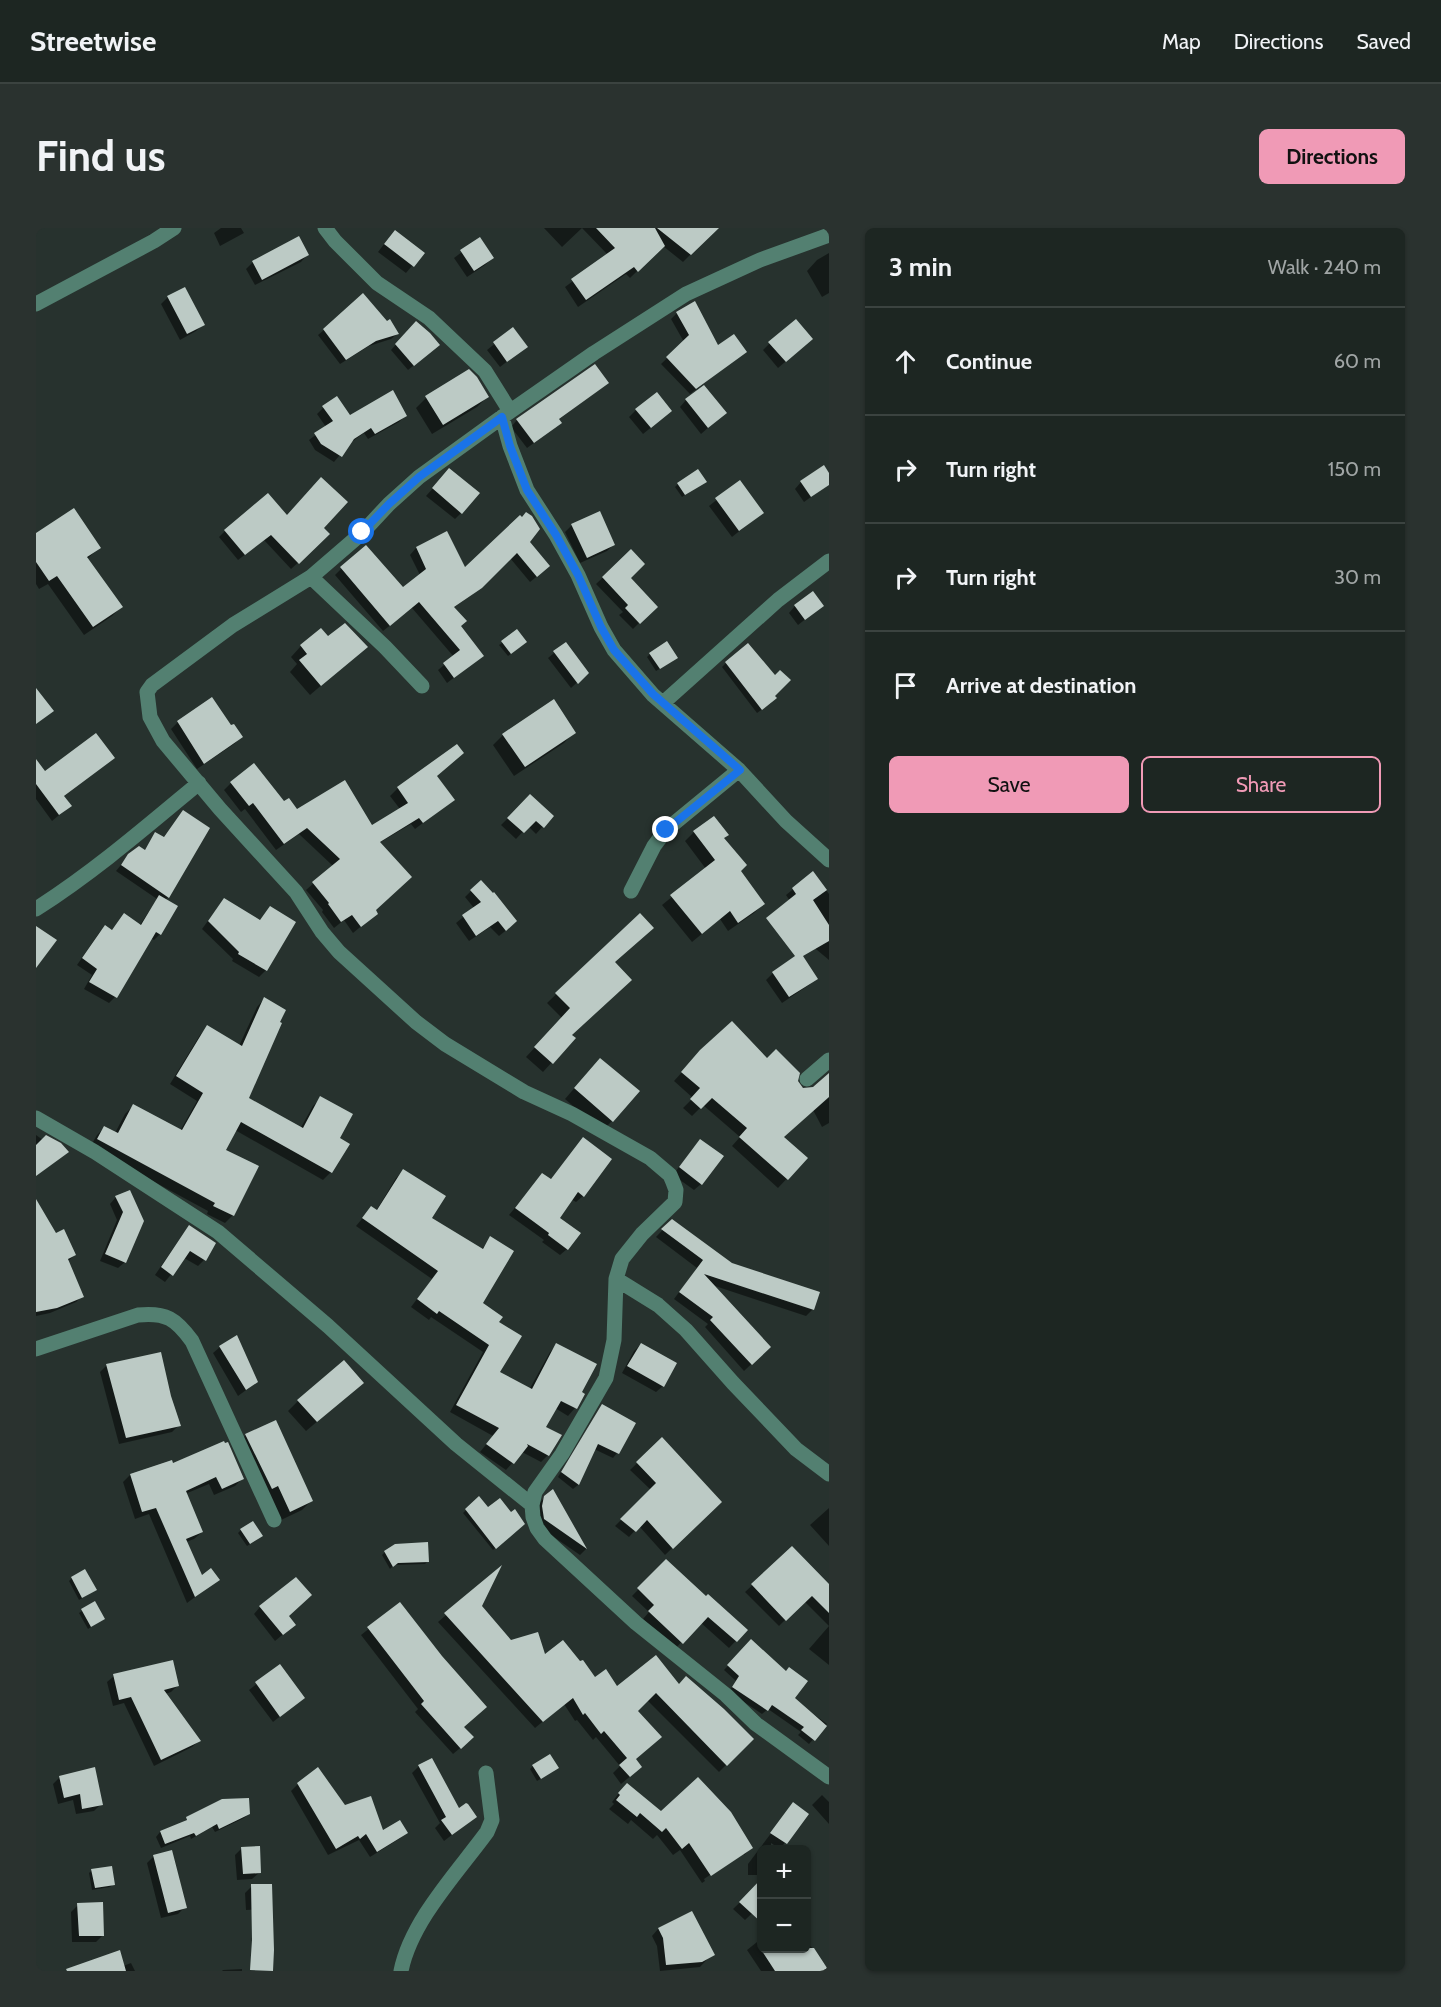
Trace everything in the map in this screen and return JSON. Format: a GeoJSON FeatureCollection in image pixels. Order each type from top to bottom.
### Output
{"type":"FeatureCollection","features":[{"type":"Feature","properties":{"kind":"street"},"geometry":{"type":"LineString","coordinates":[[36,304],[154,242],[174,228]]}},
{"type":"Feature","properties":{"kind":"street"},"geometry":{"type":"LineString","coordinates":[[325,228],[378,284],[429,318],[485,371],[506,414],[510,446],[527,490],[578,575],[614,650],[663,703],[740,770],[786,821],[829,860]]}},
{"type":"Feature","properties":{"kind":"street"},"geometry":{"type":"LineString","coordinates":[[829,235],[760,260],[686,294],[594,353],[419,477],[311,577],[233,625],[152,685],[147,692],[150,717],[164,741],[296,892],[322,932],[339,952],[416,1022],[445,1044],[524,1092],[572,1114],[650,1158],[670,1176],[676,1190],[675,1202],[642,1234],[622,1259],[616,1279],[614,1340],[606,1378],[562,1454],[535,1492],[532,1517],[545,1539],[602,1592],[726,1695],[756,1724],[829,1777]]}},
{"type":"Feature","properties":{"kind":"street"},"geometry":{"type":"LineString","coordinates":[[663,703],[778,600],[829,561]]}},
{"type":"Feature","properties":{"kind":"street"},"geometry":{"type":"LineString","coordinates":[[311,577],[385,647],[422,686]]}},
{"type":"Feature","properties":{"kind":"street"},"geometry":{"type":"LineString","coordinates":[[631,891],[654,846],[666,830],[740,770]]}},
{"type":"Feature","properties":{"kind":"street"},"geometry":{"type":"LineString","coordinates":[[36,909],[93,869],[199,783]]}},
{"type":"Feature","properties":{"kind":"street"},"geometry":{"type":"LineString","coordinates":[[807,1079],[829,1060]]}},
{"type":"Feature","properties":{"kind":"street"},"geometry":{"type":"LineString","coordinates":[[36,1118],[95,1152],[218,1232],[328,1326],[456,1444],[532,1505]]}},
{"type":"Feature","properties":{"kind":"street"},"geometry":{"type":"LineString","coordinates":[[616,1279],[658,1305],[686,1330],[796,1449],[829,1474]]}},
{"type":"Feature","properties":{"kind":"street"},"geometry":{"type":"LineString","coordinates":[[36,1349],[138,1315],[154,1313],[172,1319],[192,1341],[274,1520]]}},
{"type":"Feature","properties":{"kind":"street"},"geometry":{"type":"LineString","coordinates":[[401,1971],[414,1936],[429,1911],[487,1832],[492,1820],[486,1773]]}},
{"type":"Feature","properties":{"kind":"building"},"geometry":{"type":"Polygon","coordinates":[[[596,228],[655,228],[665,246],[638,272],[634,267],[586,300],[571,279],[615,248],[596,228]]]}},
{"type":"Feature","properties":{"kind":"building"},"geometry":{"type":"Polygon","coordinates":[[[657,228],[719,228],[691,255],[657,228]]]}},
{"type":"Feature","properties":{"kind":"building"},"geometry":{"type":"Polygon","coordinates":[[[395,230],[425,253],[414,267],[384,244],[395,230]]]}},
{"type":"Feature","properties":{"kind":"building"},"geometry":{"type":"Polygon","coordinates":[[[299,236],[309,255],[262,280],[252,261],[299,236]]]}},
{"type":"Feature","properties":{"kind":"building"},"geometry":{"type":"Polygon","coordinates":[[[480,237],[494,258],[474,271],[460,250],[480,237]]]}},
{"type":"Feature","properties":{"kind":"building"},"geometry":{"type":"Polygon","coordinates":[[[185,287],[205,325],[187,334],[167,296],[185,287]]]}},
{"type":"Feature","properties":{"kind":"building"},"geometry":{"type":"Polygon","coordinates":[[[363,293],[387,321],[390,319],[399,334],[376,341],[346,360],[323,329],[363,293]]]}},
{"type":"Feature","properties":{"kind":"building"},"geometry":{"type":"Polygon","coordinates":[[[695,301],[718,345],[734,334],[747,352],[696,389],[666,357],[689,335],[676,312],[695,301]]]}},
{"type":"Feature","properties":{"kind":"building"},"geometry":{"type":"Polygon","coordinates":[[[796,319],[813,339],[786,362],[768,342],[796,319]]]}},
{"type":"Feature","properties":{"kind":"building"},"geometry":{"type":"Polygon","coordinates":[[[416,321],[440,345],[414,366],[395,344],[416,321]]]}},
{"type":"Feature","properties":{"kind":"building"},"geometry":{"type":"Polygon","coordinates":[[[513,327],[528,347],[507,362],[493,342],[513,327]]]}},
{"type":"Feature","properties":{"kind":"building"},"geometry":{"type":"Polygon","coordinates":[[[595,364],[609,383],[559,419],[562,423],[534,443],[516,419],[595,364]]]}},
{"type":"Feature","properties":{"kind":"building"},"geometry":{"type":"Polygon","coordinates":[[[469,369],[477,377],[489,397],[443,425],[425,396],[469,369]]]}},
{"type":"Feature","properties":{"kind":"building"},"geometry":{"type":"Polygon","coordinates":[[[704,385],[727,413],[708,428],[685,399],[704,385]]]}},
{"type":"Feature","properties":{"kind":"building"},"geometry":{"type":"Polygon","coordinates":[[[393,390],[407,416],[375,434],[371,428],[354,439],[342,457],[321,444],[314,433],[333,421],[322,406],[337,396],[350,415],[393,390]]]}},
{"type":"Feature","properties":{"kind":"building"},"geometry":{"type":"Polygon","coordinates":[[[657,392],[672,411],[651,428],[635,409],[657,392]]]}},
{"type":"Feature","properties":{"kind":"building"},"geometry":{"type":"Polygon","coordinates":[[[824,465],[829,473],[829,485],[811,497],[800,481],[824,465]]]}},
{"type":"Feature","properties":{"kind":"building"},"geometry":{"type":"Polygon","coordinates":[[[449,468],[480,493],[462,514],[432,488],[449,468]]]}},
{"type":"Feature","properties":{"kind":"building"},"geometry":{"type":"Polygon","coordinates":[[[698,469],[707,482],[685,495],[677,483],[698,469]]]}},
{"type":"Feature","properties":{"kind":"building"},"geometry":{"type":"Polygon","coordinates":[[[321,477],[348,502],[324,528],[330,534],[299,564],[271,535],[245,555],[224,530],[268,493],[287,515],[321,477]]]}},
{"type":"Feature","properties":{"kind":"building"},"geometry":{"type":"Polygon","coordinates":[[[740,480],[764,513],[739,531],[715,498],[740,480]]]}},
{"type":"Feature","properties":{"kind":"building"},"geometry":{"type":"Polygon","coordinates":[[[74,508],[101,548],[87,557],[123,607],[93,627],[57,576],[49,581],[36,562],[36,533],[74,508]]]}},
{"type":"Feature","properties":{"kind":"building"},"geometry":{"type":"Polygon","coordinates":[[[600,511],[615,545],[587,558],[571,524],[600,511]]]}},
{"type":"Feature","properties":{"kind":"building"},"geometry":{"type":"Polygon","coordinates":[[[526,512],[532,516],[540,529],[530,542],[550,566],[537,577],[517,553],[482,588],[454,607],[467,621],[461,626],[484,656],[454,678],[443,663],[460,650],[419,602],[390,626],[340,567],[366,545],[403,587],[426,569],[416,547],[447,531],[465,567],[526,512]]]}},
{"type":"Feature","properties":{"kind":"building"},"geometry":{"type":"Polygon","coordinates":[[[631,549],[645,564],[631,578],[658,607],[640,624],[625,608],[628,605],[602,577],[631,549]]]}},
{"type":"Feature","properties":{"kind":"building"},"geometry":{"type":"Polygon","coordinates":[[[813,591],[824,606],[805,620],[794,605],[813,591]]]}},
{"type":"Feature","properties":{"kind":"building"},"geometry":{"type":"Polygon","coordinates":[[[345,623],[368,647],[321,686],[299,660],[307,654],[300,645],[321,628],[328,636],[345,623]]]}},
{"type":"Feature","properties":{"kind":"building"},"geometry":{"type":"Polygon","coordinates":[[[517,629],[527,642],[511,654],[501,641],[517,629]]]}},
{"type":"Feature","properties":{"kind":"building"},"geometry":{"type":"Polygon","coordinates":[[[667,641],[678,658],[660,669],[649,653],[667,641]]]}},
{"type":"Feature","properties":{"kind":"building"},"geometry":{"type":"Polygon","coordinates":[[[566,642],[589,673],[578,684],[553,651],[566,642]]]}},
{"type":"Feature","properties":{"kind":"building"},"geometry":{"type":"Polygon","coordinates":[[[748,643],[775,675],[780,670],[791,680],[775,696],[777,698],[762,710],[725,662],[748,643]]]}},
{"type":"Feature","properties":{"kind":"building"},"geometry":{"type":"Polygon","coordinates":[[[36,688],[54,711],[36,724],[36,688]]]}},
{"type":"Feature","properties":{"kind":"building"},"geometry":{"type":"Polygon","coordinates":[[[212,697],[231,725],[234,724],[243,737],[204,764],[177,721],[212,697]]]}},
{"type":"Feature","properties":{"kind":"building"},"geometry":{"type":"Polygon","coordinates":[[[554,699],[576,733],[525,767],[502,734],[554,699]]]}},
{"type":"Feature","properties":{"kind":"building"},"geometry":{"type":"Polygon","coordinates":[[[96,733],[115,758],[64,796],[72,806],[59,815],[36,784],[36,759],[45,771],[96,733]]]}},
{"type":"Feature","properties":{"kind":"building"},"geometry":{"type":"Polygon","coordinates":[[[457,744],[464,753],[437,776],[455,800],[423,823],[419,818],[380,842],[412,877],[376,910],[378,914],[361,927],[352,915],[341,922],[312,882],[340,859],[307,828],[284,844],[253,803],[249,806],[230,782],[254,763],[284,801],[289,798],[297,809],[345,780],[372,825],[408,803],[397,787],[457,744]]]}},
{"type":"Feature","properties":{"kind":"building"},"geometry":{"type":"Polygon","coordinates":[[[530,794],[554,816],[544,828],[536,821],[524,833],[507,818],[530,794]]]}},
{"type":"Feature","properties":{"kind":"building"},"geometry":{"type":"Polygon","coordinates":[[[183,810],[210,828],[169,898],[121,865],[128,854],[139,846],[145,850],[155,832],[164,837],[183,810]]]}},
{"type":"Feature","properties":{"kind":"building"},"geometry":{"type":"Polygon","coordinates":[[[714,816],[729,835],[724,838],[747,865],[741,871],[765,904],[738,923],[730,911],[702,934],[670,895],[715,860],[693,831],[714,816]]]}},
{"type":"Feature","properties":{"kind":"building"},"geometry":{"type":"Polygon","coordinates":[[[813,871],[827,890],[813,900],[829,925],[829,941],[803,956],[818,979],[789,997],[772,972],[795,956],[766,918],[796,894],[792,888],[813,871]]]}},
{"type":"Feature","properties":{"kind":"building"},"geometry":{"type":"Polygon","coordinates":[[[481,880],[494,892],[517,921],[506,931],[498,921],[476,936],[462,915],[481,902],[470,890],[481,880]]]}},
{"type":"Feature","properties":{"kind":"building"},"geometry":{"type":"Polygon","coordinates":[[[159,895],[178,906],[161,935],[156,932],[117,998],[89,982],[97,969],[82,958],[105,925],[112,930],[124,913],[141,925],[159,895]]]}},
{"type":"Feature","properties":{"kind":"building"},"geometry":{"type":"Polygon","coordinates":[[[224,898],[260,920],[270,906],[296,922],[267,971],[238,954],[239,952],[208,921],[224,898]]]}},
{"type":"Feature","properties":{"kind":"building"},"geometry":{"type":"Polygon","coordinates":[[[640,913],[654,928],[615,962],[632,980],[572,1035],[576,1038],[553,1064],[534,1047],[570,1008],[555,993],[640,913]]]}},
{"type":"Feature","properties":{"kind":"building"},"geometry":{"type":"Polygon","coordinates":[[[36,926],[57,940],[36,968],[36,926]]]}},
{"type":"Feature","properties":{"kind":"building"},"geometry":{"type":"Polygon","coordinates":[[[264,997],[286,1010],[249,1098],[303,1128],[320,1096],[353,1114],[340,1138],[350,1144],[332,1173],[241,1122],[226,1150],[259,1166],[234,1216],[213,1206],[215,1203],[97,1139],[104,1126],[118,1133],[133,1104],[182,1130],[203,1093],[176,1076],[207,1025],[242,1046],[264,997]]]}},
{"type":"Feature","properties":{"kind":"building"},"geometry":{"type":"Polygon","coordinates":[[[732,1021],[767,1058],[776,1049],[800,1073],[798,1081],[803,1088],[813,1087],[829,1073],[829,1097],[784,1137],[808,1158],[788,1180],[739,1137],[747,1128],[712,1098],[701,1109],[690,1099],[700,1088],[681,1072],[700,1050],[732,1021]]]}},
{"type":"Feature","properties":{"kind":"building"},"geometry":{"type":"Polygon","coordinates":[[[600,1058],[640,1091],[613,1122],[574,1088],[600,1058]]]}},
{"type":"Feature","properties":{"kind":"building"},"geometry":{"type":"Polygon","coordinates":[[[46,1135],[61,1143],[69,1152],[36,1176],[36,1145],[46,1135]]]}},
{"type":"Feature","properties":{"kind":"building"},"geometry":{"type":"Polygon","coordinates":[[[583,1137],[612,1159],[584,1197],[578,1192],[560,1218],[581,1233],[568,1250],[515,1208],[542,1173],[551,1179],[583,1137]]]}},
{"type":"Feature","properties":{"kind":"building"},"geometry":{"type":"Polygon","coordinates":[[[700,1139],[724,1156],[702,1185],[679,1167],[700,1139]]]}},
{"type":"Feature","properties":{"kind":"building"},"geometry":{"type":"Polygon","coordinates":[[[403,1169],[446,1196],[432,1218],[483,1249],[490,1236],[514,1251],[483,1303],[503,1317],[499,1322],[522,1336],[500,1372],[532,1389],[556,1343],[597,1364],[582,1392],[585,1394],[577,1409],[561,1401],[546,1427],[562,1435],[549,1456],[527,1444],[528,1446],[514,1464],[486,1444],[499,1428],[456,1405],[489,1345],[439,1311],[437,1314],[417,1299],[438,1271],[362,1218],[371,1206],[377,1210],[403,1169]]]}},
{"type":"Feature","properties":{"kind":"building"},"geometry":{"type":"Polygon","coordinates":[[[130,1190],[144,1221],[126,1263],[105,1254],[123,1212],[115,1196],[130,1190]]]}},
{"type":"Feature","properties":{"kind":"building"},"geometry":{"type":"Polygon","coordinates":[[[36,1199],[56,1233],[64,1229],[76,1255],[68,1259],[84,1297],[57,1308],[36,1312],[36,1199]]]}},
{"type":"Feature","properties":{"kind":"building"},"geometry":{"type":"Polygon","coordinates":[[[672,1219],[732,1263],[820,1292],[814,1310],[704,1274],[771,1347],[752,1365],[710,1320],[713,1317],[679,1292],[703,1260],[661,1229],[672,1219]]]}},
{"type":"Feature","properties":{"kind":"building"},"geometry":{"type":"Polygon","coordinates":[[[189,1225],[216,1243],[206,1261],[190,1251],[173,1276],[161,1267],[189,1225]]]}},
{"type":"Feature","properties":{"kind":"building"},"geometry":{"type":"Polygon","coordinates":[[[237,1335],[258,1382],[246,1390],[219,1346],[237,1335]]]}},
{"type":"Feature","properties":{"kind":"building"},"geometry":{"type":"Polygon","coordinates":[[[641,1343],[677,1363],[664,1387],[627,1366],[641,1343]]]}},
{"type":"Feature","properties":{"kind":"building"},"geometry":{"type":"Polygon","coordinates":[[[161,1352],[171,1396],[181,1426],[126,1438],[106,1364],[161,1352]]]}},
{"type":"Feature","properties":{"kind":"building"},"geometry":{"type":"Polygon","coordinates":[[[344,1360],[364,1383],[317,1422],[297,1400],[344,1360]]]}},
{"type":"Feature","properties":{"kind":"building"},"geometry":{"type":"Polygon","coordinates":[[[602,1404],[636,1423],[619,1454],[598,1444],[579,1485],[561,1472],[602,1404]]]}},
{"type":"Feature","properties":{"kind":"building"},"geometry":{"type":"Polygon","coordinates":[[[276,1420],[313,1501],[290,1512],[278,1486],[272,1489],[245,1434],[276,1420]]]}},
{"type":"Feature","properties":{"kind":"building"},"geometry":{"type":"Polygon","coordinates":[[[662,1437],[722,1502],[673,1549],[647,1520],[636,1532],[620,1519],[656,1483],[636,1462],[662,1437]]]}},
{"type":"Feature","properties":{"kind":"building"},"geometry":{"type":"Polygon","coordinates":[[[224,1441],[228,1442],[244,1479],[222,1489],[216,1477],[186,1491],[203,1532],[186,1539],[202,1575],[211,1568],[220,1580],[195,1597],[156,1508],[142,1512],[130,1474],[172,1460],[173,1463],[224,1441]]]}},
{"type":"Feature","properties":{"kind":"building"},"geometry":{"type":"Polygon","coordinates":[[[553,1489],[587,1549],[544,1519],[542,1506],[544,1496],[553,1489]]]}},
{"type":"Feature","properties":{"kind":"building"},"geometry":{"type":"Polygon","coordinates":[[[479,1496],[488,1507],[500,1498],[511,1512],[515,1509],[525,1524],[496,1549],[465,1509],[479,1496]]]}},
{"type":"Feature","properties":{"kind":"building"},"geometry":{"type":"Polygon","coordinates":[[[253,1521],[263,1536],[250,1544],[240,1529],[253,1521]]]}},
{"type":"Feature","properties":{"kind":"building"},"geometry":{"type":"Polygon","coordinates":[[[428,1542],[429,1562],[398,1563],[393,1567],[384,1551],[395,1544],[428,1542]]]}},
{"type":"Feature","properties":{"kind":"building"},"geometry":{"type":"Polygon","coordinates":[[[792,1546],[829,1584],[829,1613],[812,1596],[786,1621],[751,1584],[792,1546]]]}},
{"type":"Feature","properties":{"kind":"building"},"geometry":{"type":"Polygon","coordinates":[[[666,1559],[748,1630],[737,1642],[708,1617],[683,1644],[648,1611],[654,1605],[637,1588],[666,1559]]]}},
{"type":"Feature","properties":{"kind":"building"},"geometry":{"type":"Polygon","coordinates":[[[502,1565],[482,1606],[511,1640],[538,1632],[545,1654],[563,1640],[580,1661],[583,1660],[595,1677],[606,1669],[617,1686],[656,1655],[679,1684],[686,1676],[754,1739],[727,1766],[656,1693],[638,1711],[662,1737],[636,1759],[642,1767],[630,1777],[619,1765],[627,1758],[604,1731],[601,1734],[585,1713],[583,1715],[573,1698],[543,1722],[444,1613],[502,1565]]]}},
{"type":"Feature","properties":{"kind":"building"},"geometry":{"type":"Polygon","coordinates":[[[85,1569],[97,1590],[82,1598],[71,1577],[85,1569]]]}},
{"type":"Feature","properties":{"kind":"building"},"geometry":{"type":"Polygon","coordinates":[[[296,1577],[312,1595],[289,1616],[296,1625],[283,1635],[259,1606],[296,1577]]]}},
{"type":"Feature","properties":{"kind":"building"},"geometry":{"type":"Polygon","coordinates":[[[95,1601],[105,1619],[91,1627],[81,1609],[95,1601]]]}},
{"type":"Feature","properties":{"kind":"building"},"geometry":{"type":"Polygon","coordinates":[[[400,1602],[442,1656],[487,1707],[464,1727],[474,1737],[461,1749],[421,1704],[424,1701],[367,1627],[400,1602]]]}},
{"type":"Feature","properties":{"kind":"building"},"geometry":{"type":"Polygon","coordinates":[[[751,1639],[786,1671],[789,1667],[808,1681],[795,1698],[827,1726],[815,1741],[801,1730],[804,1727],[772,1705],[768,1711],[732,1687],[739,1676],[727,1665],[751,1639]]]}},
{"type":"Feature","properties":{"kind":"building"},"geometry":{"type":"Polygon","coordinates":[[[173,1660],[179,1686],[164,1690],[201,1741],[161,1760],[131,1697],[119,1700],[113,1674],[173,1660]]]}},
{"type":"Feature","properties":{"kind":"building"},"geometry":{"type":"Polygon","coordinates":[[[280,1664],[305,1698],[280,1717],[255,1682],[280,1664]]]}},
{"type":"Feature","properties":{"kind":"building"},"geometry":{"type":"Polygon","coordinates":[[[550,1754],[559,1768],[541,1779],[532,1765],[550,1754]]]}},
{"type":"Feature","properties":{"kind":"building"},"geometry":{"type":"Polygon","coordinates":[[[432,1758],[459,1808],[468,1804],[477,1817],[452,1835],[441,1820],[446,1817],[418,1765],[432,1758]]]}},
{"type":"Feature","properties":{"kind":"building"},"geometry":{"type":"Polygon","coordinates":[[[95,1767],[103,1805],[82,1809],[80,1794],[64,1798],[59,1776],[95,1767]]]}},
{"type":"Feature","properties":{"kind":"building"},"geometry":{"type":"Polygon","coordinates":[[[318,1767],[345,1805],[371,1796],[383,1830],[400,1820],[408,1833],[377,1852],[366,1834],[336,1849],[297,1783],[318,1767]]]}},
{"type":"Feature","properties":{"kind":"building"},"geometry":{"type":"Polygon","coordinates":[[[698,1777],[731,1812],[753,1848],[711,1876],[689,1843],[682,1849],[666,1828],[662,1832],[640,1813],[637,1817],[616,1800],[620,1795],[618,1793],[627,1783],[661,1811],[698,1777]]]}},
{"type":"Feature","properties":{"kind":"building"},"geometry":{"type":"Polygon","coordinates":[[[249,1798],[250,1814],[219,1829],[217,1824],[196,1836],[194,1833],[165,1844],[160,1831],[187,1820],[186,1817],[222,1799],[249,1798]]]}},
{"type":"Feature","properties":{"kind":"building"},"geometry":{"type":"Polygon","coordinates":[[[793,1802],[809,1814],[787,1844],[770,1833],[793,1802]]]}},
{"type":"Feature","properties":{"kind":"building"},"geometry":{"type":"Polygon","coordinates":[[[260,1846],[261,1873],[243,1874],[241,1847],[260,1846]]]}},
{"type":"Feature","properties":{"kind":"building"},"geometry":{"type":"Polygon","coordinates":[[[172,1850],[187,1908],[168,1913],[153,1855],[172,1850]]]}},
{"type":"Feature","properties":{"kind":"building"},"geometry":{"type":"Polygon","coordinates":[[[112,1866],[115,1885],[95,1888],[91,1869],[112,1866]]]}},
{"type":"Feature","properties":{"kind":"building"},"geometry":{"type":"Polygon","coordinates":[[[757,1883],[757,1918],[739,1902],[757,1883]]]}},
{"type":"Feature","properties":{"kind":"building"},"geometry":{"type":"Polygon","coordinates":[[[251,1884],[272,1884],[273,1971],[250,1970],[251,1884]]]}},
{"type":"Feature","properties":{"kind":"building"},"geometry":{"type":"Polygon","coordinates":[[[103,1902],[104,1936],[79,1936],[77,1903],[103,1902]]]}},
{"type":"Feature","properties":{"kind":"building"},"geometry":{"type":"Polygon","coordinates":[[[692,1911],[715,1955],[702,1962],[666,1965],[663,1938],[658,1928],[692,1911]]]}},
{"type":"Feature","properties":{"kind":"building"},"geometry":{"type":"Polygon","coordinates":[[[811,1948],[814,1948],[829,1971],[775,1971],[763,1953],[811,1953],[811,1948]]]}},
{"type":"Feature","properties":{"kind":"building"},"geometry":{"type":"Polygon","coordinates":[[[120,1950],[126,1971],[67,1971],[66,1969],[120,1950]]]}},
{"type":"Feature","properties":{"kind":"route"},"geometry":{"type":"LineString","coordinates":[[362,532],[419,477],[502,417],[518,471],[527,490],[578,575],[614,650],[653,694],[712,748],[740,770],[666,830]]}}]}
